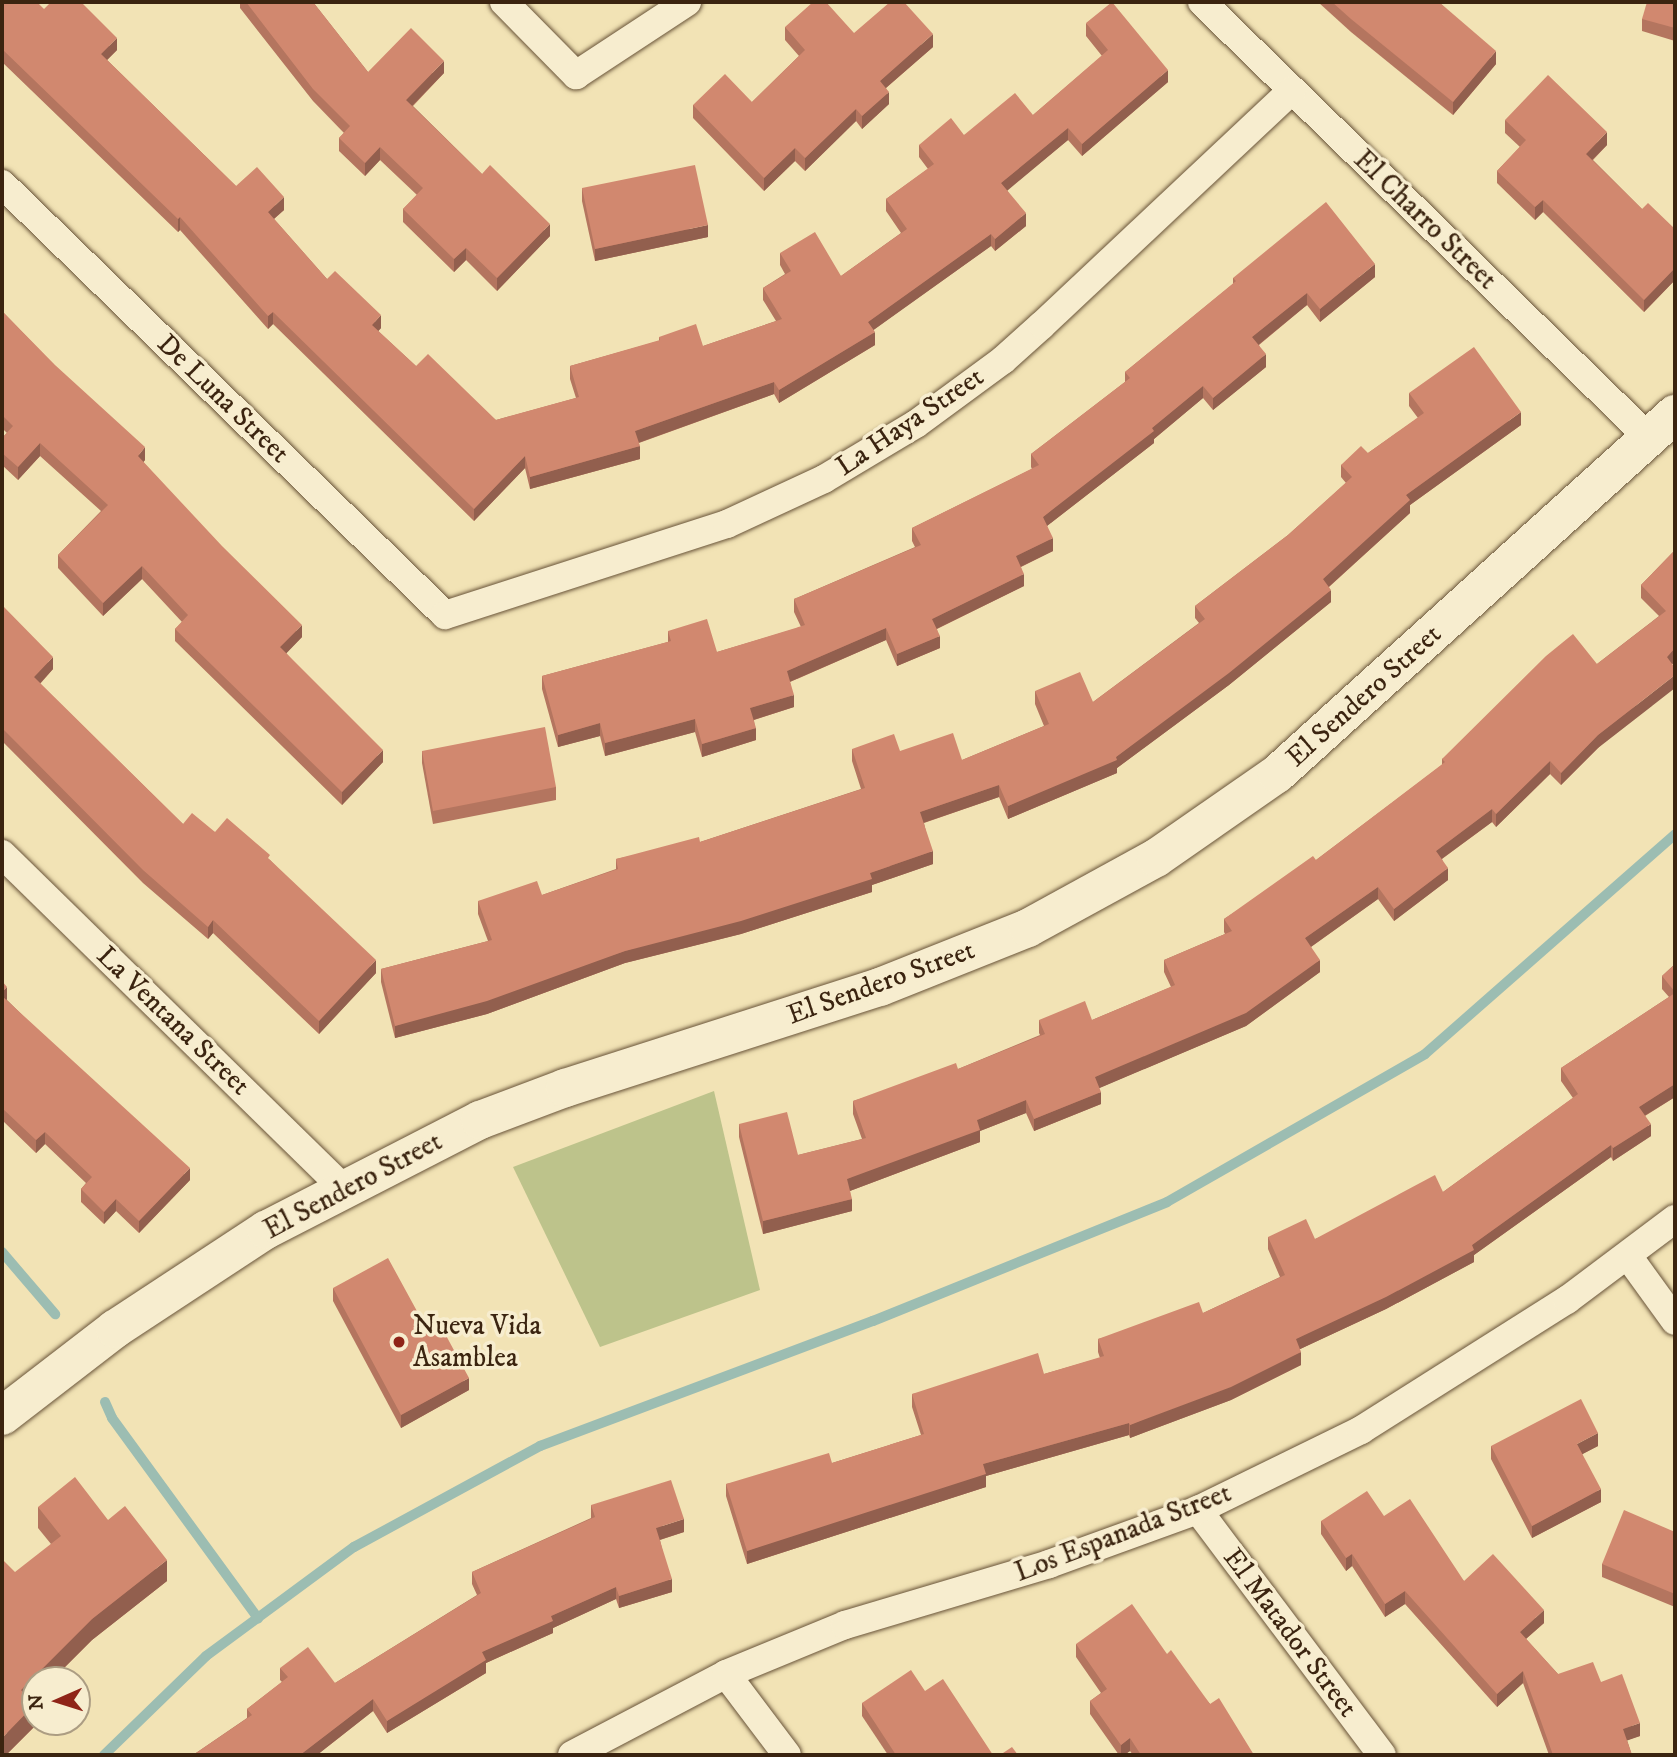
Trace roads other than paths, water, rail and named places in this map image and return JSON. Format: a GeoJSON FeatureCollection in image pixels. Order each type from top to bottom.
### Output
{"type":"FeatureCollection","features":[{"type":"Feature","properties":{"kind":"street"},"geometry":{"type":"LineString","coordinates":[[504,2],[576,75],[687,2]]}},
{"type":"Feature","properties":{"kind":"street","name":"El Charro Street"},"geometry":{"type":"LineString","coordinates":[[1202,2],[1292,90],[1662,426]]}},
{"type":"Feature","properties":{"kind":"street","name":"La Haya Street"},"geometry":{"type":"LineString","coordinates":[[445,615],[727,524],[824,479],[916,424],[1003,360],[1292,90]]}},
{"type":"Feature","properties":{"kind":"street","name":"De Luna Street"},"geometry":{"type":"LineString","coordinates":[[2,184],[445,615]]}},
{"type":"Feature","properties":{"kind":"street","name":"El Sendero Street"},"geometry":{"type":"LineString","coordinates":[[2,1416],[115,1329],[266,1230],[480,1120],[565,1088],[880,986],[1028,928],[1156,858],[1277,774],[1346,715],[1662,426]]}},
{"type":"Feature","properties":{"kind":"street","name":"La Ventana Street"},"geometry":{"type":"LineString","coordinates":[[2,854],[344,1189]]}},
{"type":"Feature","properties":{"kind":"street","name":"Los Espanada Street"},"geometry":{"type":"LineString","coordinates":[[572,1755],[726,1674],[845,1625],[1049,1564],[1198,1510],[1362,1430],[1567,1300],[1675,1219]]}},
{"type":"Feature","properties":{"kind":"street"},"geometry":{"type":"LineString","coordinates":[[1628,1256],[1675,1321]]}},
{"type":"Feature","properties":{"kind":"street","name":"El Matador Street"},"geometry":{"type":"LineString","coordinates":[[1198,1510],[1382,1755]]}},
{"type":"Feature","properties":{"kind":"street"},"geometry":{"type":"LineString","coordinates":[[726,1674],[787,1755]]}},
{"type":"Feature","properties":{"kind":"waterway"},"geometry":{"type":"LineString","coordinates":[[104,1755],[206,1656],[354,1547],[540,1446],[873,1321],[1167,1202],[1425,1054],[1675,834]]}},
{"type":"Feature","properties":{"kind":"waterway"},"geometry":{"type":"LineString","coordinates":[[2,1252],[55,1314]]}},
{"type":"Feature","properties":{"kind":"waterway"},"geometry":{"type":"LineString","coordinates":[[105,1402],[112,1418],[258,1618]]}},
{"type":"Feature","properties":{"kind":"place","name":"Nueva Vida Asamblea"},"geometry":{"type":"Point","coordinates":[399,1342]}}]}
